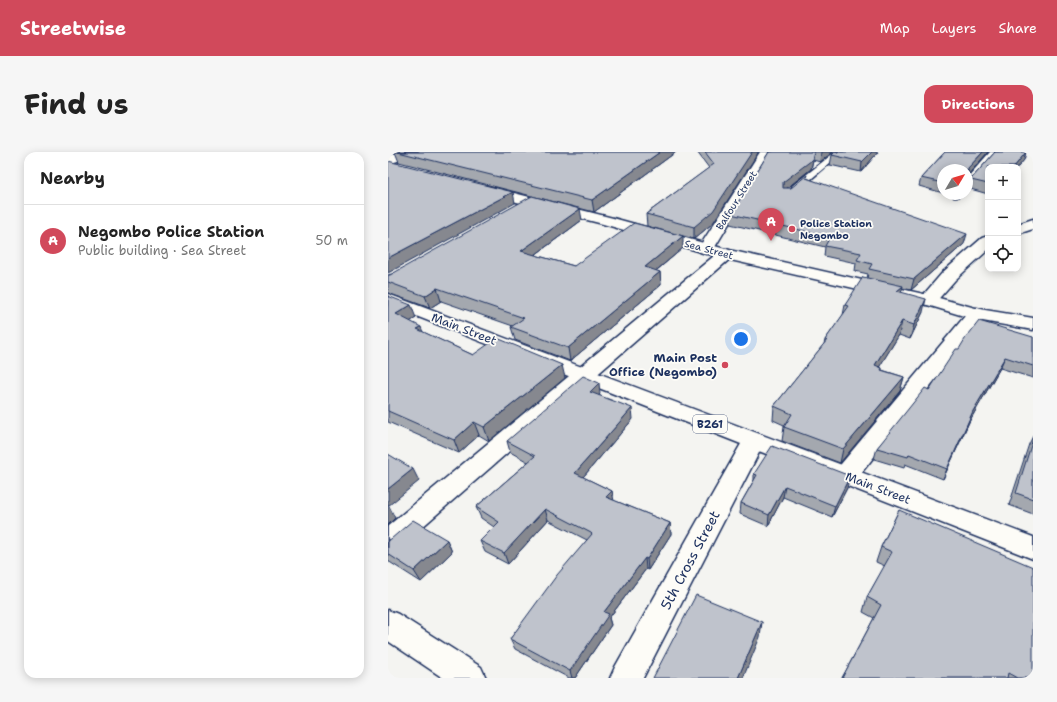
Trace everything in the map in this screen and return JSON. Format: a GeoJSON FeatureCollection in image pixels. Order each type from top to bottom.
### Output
{"type":"FeatureCollection","features":[{"type":"Feature","properties":{"kind":"street"},"geometry":{"type":"LineString","coordinates":[[388,160],[412,152]]}},
{"type":"Feature","properties":{"kind":"street","name":"Balfour Street"},"geometry":{"type":"LineString","coordinates":[[706,249],[766,152]]}},
{"type":"Feature","properties":{"kind":"street"},"geometry":{"type":"LineString","coordinates":[[388,165],[411,170]]}},
{"type":"Feature","properties":{"kind":"street","name":"Sea Street"},"geometry":{"type":"LineString","coordinates":[[471,186],[608,221],[726,254],[928,300],[977,314],[1033,324]]}},
{"type":"Feature","properties":{"kind":"street"},"geometry":{"type":"LineString","coordinates":[[511,213],[531,202]]}},
{"type":"Feature","properties":{"kind":"street"},"geometry":{"type":"LineString","coordinates":[[1021,228],[1033,224]]}},
{"type":"Feature","properties":{"kind":"street"},"geometry":{"type":"LineString","coordinates":[[928,300],[949,276],[985,244]]}},
{"type":"Feature","properties":{"kind":"street"},"geometry":{"type":"LineString","coordinates":[[388,541],[726,254]]}},
{"type":"Feature","properties":{"kind":"street","name":"Main Street"},"geometry":{"type":"LineString","coordinates":[[388,299],[1033,548]]}},
{"type":"Feature","properties":{"kind":"street"},"geometry":{"type":"LineString","coordinates":[[845,476],[977,314]]}},
{"type":"Feature","properties":{"kind":"street","name":"5th Cross Street"},"geometry":{"type":"LineString","coordinates":[[626,678],[754,441]]}},
{"type":"Feature","properties":{"kind":"street"},"geometry":{"type":"LineString","coordinates":[[388,624],[470,678]]}},
{"type":"Feature","properties":{"kind":"lane"},"geometry":{"type":"LineString","coordinates":[[786,195],[839,152]]}},
{"type":"Feature","properties":{"kind":"lane"},"geometry":{"type":"LineString","coordinates":[[973,176],[994,152]]}},
{"type":"Feature","properties":{"kind":"building"},"geometry":{"type":"Polygon","coordinates":[[[398,152],[660,152],[592,200],[398,152]]]}},
{"type":"Feature","properties":{"kind":"building"},"geometry":{"type":"Polygon","coordinates":[[[705,152],[752,152],[713,211],[694,227],[646,214],[714,164],[705,152]]]}},
{"type":"Feature","properties":{"kind":"building"},"geometry":{"type":"Polygon","coordinates":[[[769,152],[814,152],[812,160],[783,182],[783,188],[791,188],[807,175],[806,178],[967,234],[914,279],[869,269],[872,264],[857,260],[861,253],[825,246],[830,237],[731,214],[769,152]]]}},
{"type":"Feature","properties":{"kind":"building"},"geometry":{"type":"Polygon","coordinates":[[[835,152],[872,152],[862,162],[832,155],[835,152]]]}},
{"type":"Feature","properties":{"kind":"building"},"geometry":{"type":"Polygon","coordinates":[[[945,152],[983,152],[972,164],[937,164],[937,182],[921,178],[945,152]]]}},
{"type":"Feature","properties":{"kind":"building"},"geometry":{"type":"Polygon","coordinates":[[[995,152],[1026,152],[1016,164],[985,164],[985,183],[973,180],[973,177],[995,152]]]}},
{"type":"Feature","properties":{"kind":"building"},"geometry":{"type":"Polygon","coordinates":[[[388,161],[513,192],[388,258],[388,161]]]}},
{"type":"Feature","properties":{"kind":"building"},"geometry":{"type":"Polygon","coordinates":[[[532,196],[580,209],[521,251],[574,266],[634,223],[683,236],[645,267],[660,272],[568,348],[511,327],[524,318],[437,288],[425,296],[388,282],[388,275],[532,196]]]}},
{"type":"Feature","properties":{"kind":"building"},"geometry":{"type":"Polygon","coordinates":[[[863,277],[903,286],[897,291],[926,299],[914,325],[902,321],[875,365],[882,368],[881,370],[904,377],[843,449],[784,427],[792,414],[774,406],[827,340],[825,340],[849,306],[845,305],[863,277]]]}},
{"type":"Feature","properties":{"kind":"building"},"geometry":{"type":"Polygon","coordinates":[[[388,296],[411,305],[396,314],[421,327],[417,329],[473,355],[497,338],[562,365],[484,427],[474,422],[454,440],[388,411],[388,296]]]}},
{"type":"Feature","properties":{"kind":"building"},"geometry":{"type":"Polygon","coordinates":[[[979,321],[1033,337],[1033,366],[1005,357],[973,411],[947,469],[909,454],[908,457],[877,448],[925,388],[929,390],[956,349],[959,349],[979,321]]]}},
{"type":"Feature","properties":{"kind":"building"},"geometry":{"type":"Polygon","coordinates":[[[583,376],[599,383],[590,392],[632,408],[575,473],[612,491],[606,497],[670,523],[647,559],[645,558],[604,612],[609,614],[570,671],[510,639],[557,575],[592,534],[545,509],[504,553],[480,541],[499,522],[476,507],[535,456],[507,441],[583,376]]]}},
{"type":"Feature","properties":{"kind":"building"},"geometry":{"type":"Polygon","coordinates":[[[1033,439],[1033,499],[1016,493],[1033,439]]]}},
{"type":"Feature","properties":{"kind":"building"},"geometry":{"type":"Polygon","coordinates":[[[772,446],[850,476],[835,506],[785,486],[769,515],[741,503],[757,475],[754,474],[772,446]]]}},
{"type":"Feature","properties":{"kind":"building"},"geometry":{"type":"Polygon","coordinates":[[[388,454],[413,469],[388,489],[388,454]]]}},
{"type":"Feature","properties":{"kind":"building"},"geometry":{"type":"Polygon","coordinates":[[[899,510],[1033,567],[1033,678],[1017,678],[1008,673],[1007,678],[842,678],[881,605],[867,597],[892,552],[881,547],[899,510]]]}},
{"type":"Feature","properties":{"kind":"building"},"geometry":{"type":"Polygon","coordinates":[[[413,520],[447,540],[414,571],[388,554],[388,540],[413,520]]]}},
{"type":"Feature","properties":{"kind":"building"},"geometry":{"type":"Polygon","coordinates":[[[696,595],[762,622],[738,678],[653,678],[696,595]]]}},
{"type":"Feature","properties":{"kind":"place","name":"Police Station Negombo"},"geometry":{"type":"Point","coordinates":[792,229]}},
{"type":"Feature","properties":{"kind":"place","name":"Negombo Police Station"},"geometry":{"type":"Point","coordinates":[771,241]}},
{"type":"Feature","properties":{"kind":"place","name":"Main Post Office (Negombo)"},"geometry":{"type":"Point","coordinates":[725,365]}}]}
